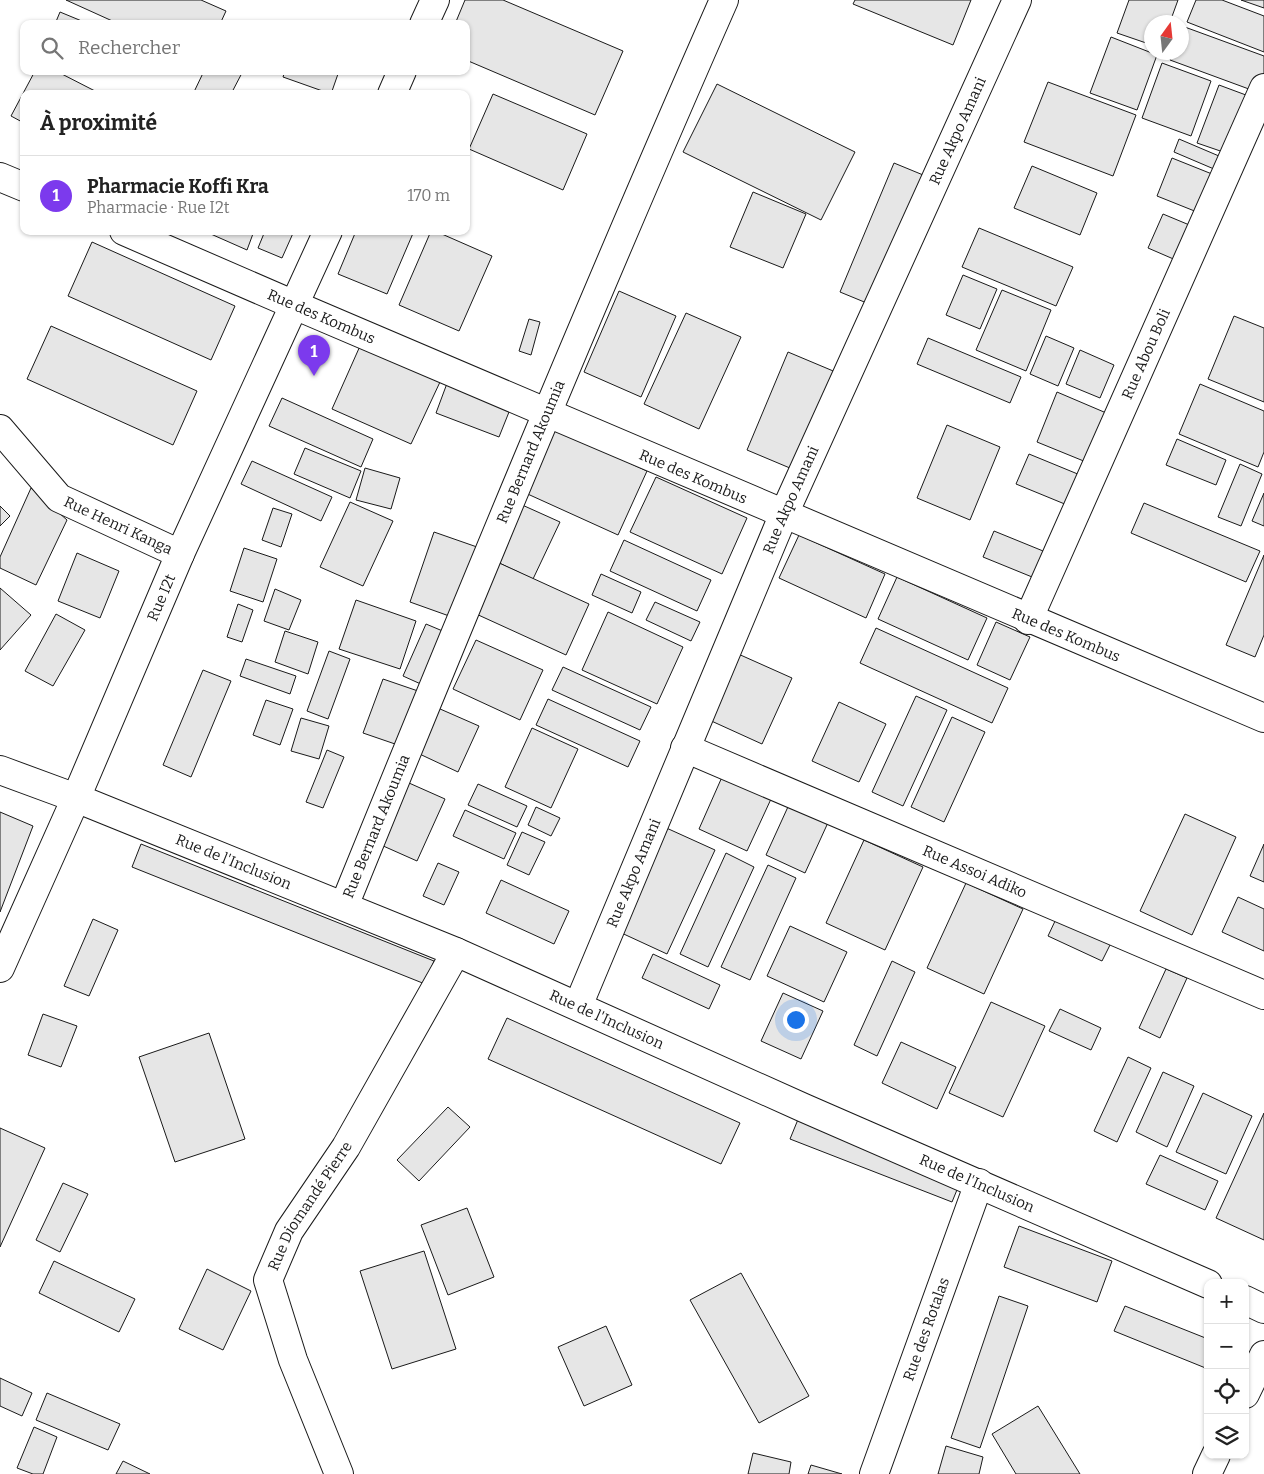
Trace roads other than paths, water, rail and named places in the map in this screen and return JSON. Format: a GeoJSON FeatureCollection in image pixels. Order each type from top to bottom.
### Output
{"type":"FeatureCollection","features":[{"type":"Feature","properties":{"kind":"street"},"geometry":{"type":"LineString","coordinates":[[426,20],[435,0]]}},
{"type":"Feature","properties":{"kind":"street","name":"Rue Bernard Akoumia"},"geometry":{"type":"LineString","coordinates":[[344,906],[439,672],[672,118],[724,0]]}},
{"type":"Feature","properties":{"kind":"street","name":"Rue Akpo Amani"},"geometry":{"type":"LineString","coordinates":[[578,1006],[783,516],[1017,0]]}},
{"type":"Feature","properties":{"kind":"street"},"geometry":{"type":"LineString","coordinates":[[394,90],[400,75]]}},
{"type":"Feature","properties":{"kind":"street","name":"Rue Abou Boli"},"geometry":{"type":"LineString","coordinates":[[1028,620],[1264,88]]}},
{"type":"Feature","properties":{"kind":"street"},"geometry":{"type":"LineString","coordinates":[[0,177],[20,186]]}},
{"type":"Feature","properties":{"kind":"street","name":"Rue des Kombus"},"geometry":{"type":"LineString","coordinates":[[133,235],[783,516],[1264,718]]}},
{"type":"Feature","properties":{"kind":"street","name":"Rue I2t"},"geometry":{"type":"LineString","coordinates":[[0,968],[76,798],[180,554],[326,235]]}},
{"type":"Feature","properties":{"kind":"street","name":"Rue Henri Kanga"},"geometry":{"type":"LineString","coordinates":[[0,428],[58,498],[180,554]]}},
{"type":"Feature","properties":{"kind":"street","name":"Rue Assoi Adiko"},"geometry":{"type":"LineString","coordinates":[[685,748],[1264,995]]}},
{"type":"Feature","properties":{"kind":"street","name":"Rue de l'Inclusion"},"geometry":{"type":"LineString","coordinates":[[0,770],[76,798],[456,952],[804,1108],[1204,1282]]}},
{"type":"Feature","properties":{"kind":"street","name":"Rue Diomandé Pierre"},"geometry":{"type":"LineString","coordinates":[[339,1474],[293,1360],[268,1280],[289,1231],[346,1147],[456,952]]}},
{"type":"Feature","properties":{"kind":"street","name":"Rue des Rotalas"},"geometry":{"type":"LineString","coordinates":[[874,1474],[979,1184]]}},
{"type":"Feature","properties":{"kind":"street"},"geometry":{"type":"LineString","coordinates":[[1249,1302],[1264,1309]]}},
{"type":"Feature","properties":{"kind":"street"},"geometry":{"type":"LineString","coordinates":[[1249,1386],[1264,1355]]}},
{"type":"Feature","properties":{"kind":"street"},"geometry":{"type":"LineString","coordinates":[[1207,1474],[1214,1459]]}},
{"type":"Feature","properties":{"kind":"place","name":"Pharmacie Koffi Kra"},"geometry":{"type":"Point","coordinates":[314,376]}}]}
